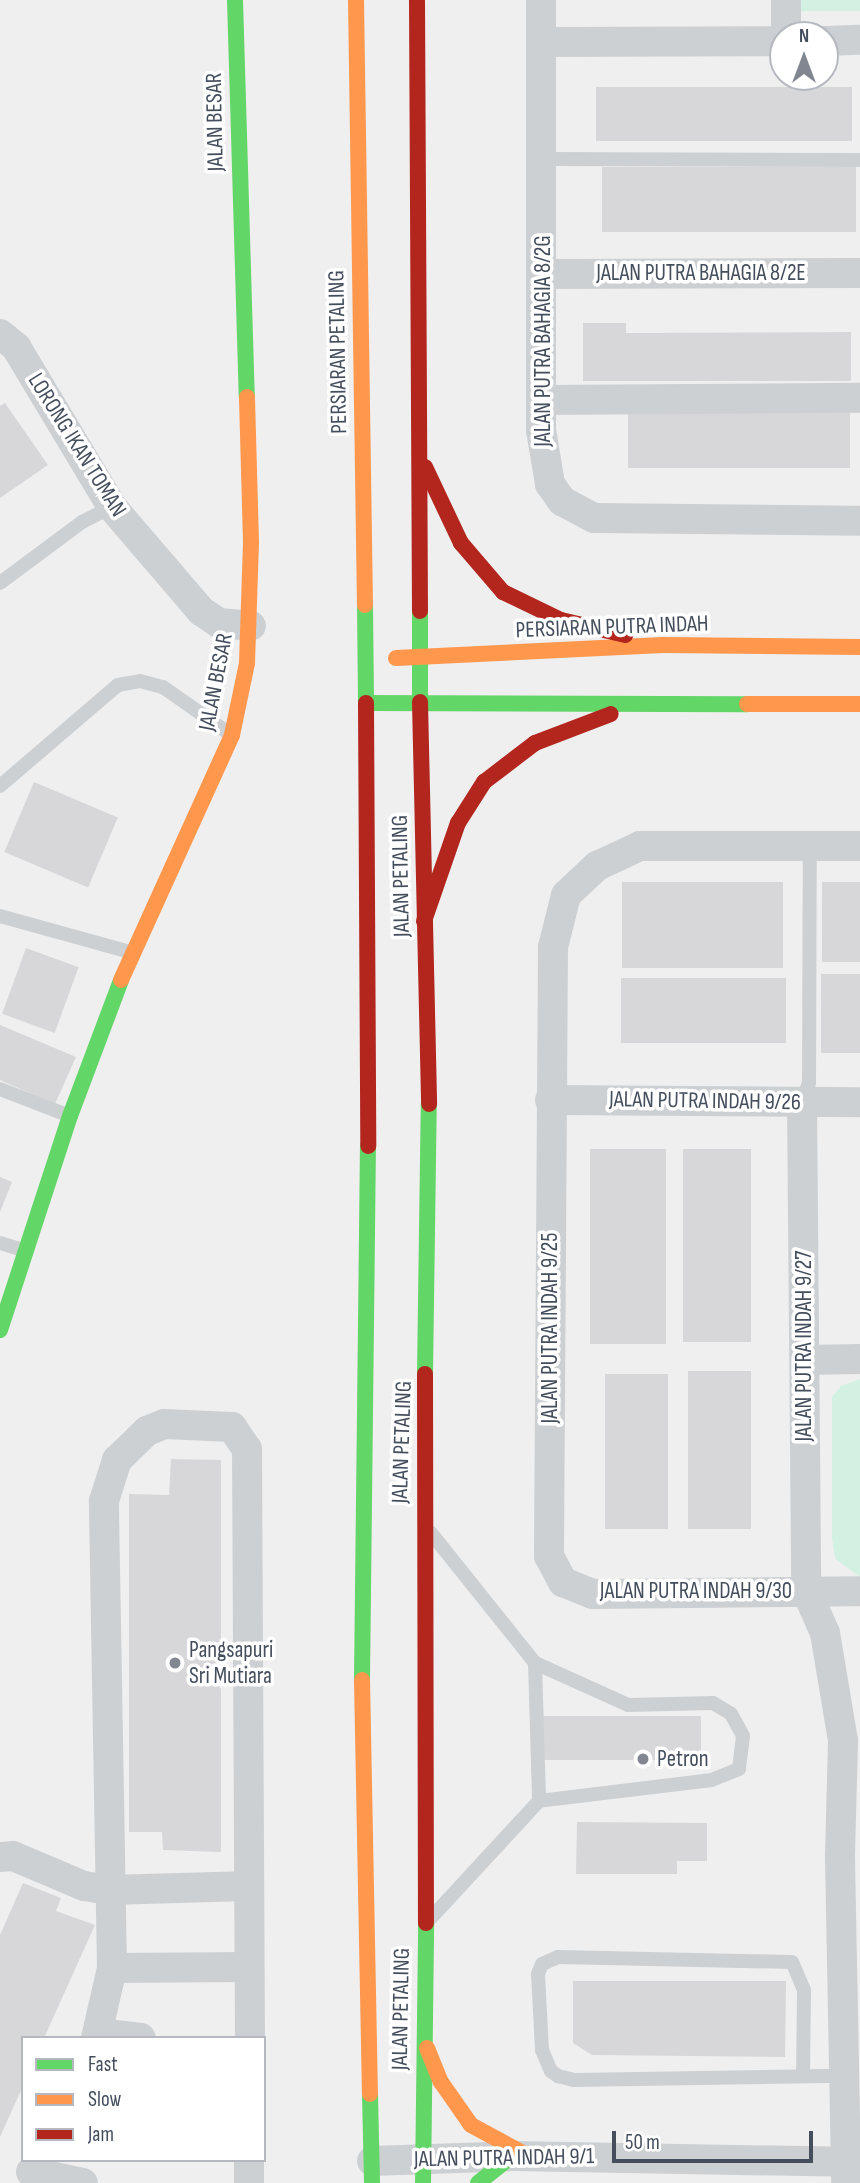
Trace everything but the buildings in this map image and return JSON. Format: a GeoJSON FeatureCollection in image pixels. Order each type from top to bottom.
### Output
{"type":"FeatureCollection","features":[{"type":"Feature","properties":{"kind":"main road","name":"JALAN BESAR"},"geometry":{"type":"LineString","coordinates":[[0,1330],[70,1116],[131,953],[232,735],[251,626],[235,0]]}},
{"type":"Feature","properties":{"kind":"main road"},"geometry":{"type":"LineString","coordinates":[[344,0],[356,65]]}},
{"type":"Feature","properties":{"kind":"main road","name":"PERSIARAN PETALING"},"geometry":{"type":"LineString","coordinates":[[356,0],[366,703]]}},
{"type":"Feature","properties":{"kind":"main road"},"geometry":{"type":"LineString","coordinates":[[416,0],[420,702]]}},
{"type":"Feature","properties":{"kind":"main road"},"geometry":{"type":"LineString","coordinates":[[419,452],[461,543],[503,592],[561,620],[663,645]]}},
{"type":"Feature","properties":{"kind":"main road","name":"PERSIARAN PUTRA INDAH"},"geometry":{"type":"LineString","coordinates":[[366,659],[663,645],[860,646]]}},
{"type":"Feature","properties":{"kind":"main road","name":"JALAN PETALING"},"geometry":{"type":"LineString","coordinates":[[420,702],[430,1067],[422,1520],[426,1923],[422,2037],[422,2171]]}},
{"type":"Feature","properties":{"kind":"main road"},"geometry":{"type":"LineString","coordinates":[[366,703],[860,704]]}},
{"type":"Feature","properties":{"kind":"main road","name":"JALAN PETALING"},"geometry":{"type":"LineString","coordinates":[[366,703],[369,1082],[362,1704],[372,2172]]}},
{"type":"Feature","properties":{"kind":"main road"},"geometry":{"type":"LineString","coordinates":[[424,921],[463,811],[498,768],[562,730],[609,715],[665,705]]}},
{"type":"Feature","properties":{"kind":"main road"},"geometry":{"type":"LineString","coordinates":[[422,2037],[440,2082],[471,2124],[520,2156],[478,2183]]}},
{"type":"Feature","properties":{"kind":"street","name":"JALAN PUTRA BAHAGIA 8/2G"},"geometry":{"type":"LineString","coordinates":[[541,0],[541,400],[547,473],[562,501],[577,512],[618,519],[860,521]]}},
{"type":"Feature","properties":{"kind":"street"},"geometry":{"type":"LineString","coordinates":[[786,0],[786,21]]}},
{"type":"Feature","properties":{"kind":"street"},"geometry":{"type":"LineString","coordinates":[[839,41],[860,40]]}},
{"type":"Feature","properties":{"kind":"street"},"geometry":{"type":"LineString","coordinates":[[542,42],[769,41]]}},
{"type":"Feature","properties":{"kind":"street","name":"JALAN PUTRA BAHAGIA 8/2E"},"geometry":{"type":"LineString","coordinates":[[543,274],[860,273]]}},
{"type":"Feature","properties":{"kind":"street","name":"LORONG IKAN TOMAN"},"geometry":{"type":"LineString","coordinates":[[0,334],[16,347],[113,507],[201,611],[219,623],[251,626]]}},
{"type":"Feature","properties":{"kind":"street"},"geometry":{"type":"LineString","coordinates":[[541,400],[860,398]]}},
{"type":"Feature","properties":{"kind":"street","name":"JALAN PUTRA INDAH 9/25"},"geometry":{"type":"LineString","coordinates":[[549,1556],[550,1100],[554,947],[566,895],[597,866],[640,846],[860,846]]}},
{"type":"Feature","properties":{"kind":"street","name":"JALAN PUTRA INDAH 9/26"},"geometry":{"type":"LineString","coordinates":[[550,1100],[860,1102]]}},
{"type":"Feature","properties":{"kind":"street","name":"JALAN PUTRA INDAH 9/27"},"geometry":{"type":"LineString","coordinates":[[802,1102],[806,1590]]}},
{"type":"Feature","properties":{"kind":"street"},"geometry":{"type":"LineString","coordinates":[[805,1360],[860,1359]]}},
{"type":"Feature","properties":{"kind":"street"},"geometry":{"type":"LineString","coordinates":[[97,2035],[112,1968],[104,1501],[117,1460],[148,1431],[164,1424],[232,1427],[247,1449],[250,2036]]}},
{"type":"Feature","properties":{"kind":"street","name":"JALAN PUTRA INDAH 9/30"},"geometry":{"type":"LineString","coordinates":[[549,1556],[563,1583],[593,1594],[860,1591]]}},
{"type":"Feature","properties":{"kind":"street"},"geometry":{"type":"LineString","coordinates":[[806,1590],[825,1633],[836,1681],[843,1741],[850,1858],[843,2076],[846,2172]]}},
{"type":"Feature","properties":{"kind":"street"},"geometry":{"type":"LineString","coordinates":[[0,1857],[13,1856],[84,1886],[109,1890],[249,1886]]}},
{"type":"Feature","properties":{"kind":"street"},"geometry":{"type":"LineString","coordinates":[[112,1968],[249,1967]]}},
{"type":"Feature","properties":{"kind":"street","name":"JALAN PUTRA INDAH 9/1"},"geometry":{"type":"LineString","coordinates":[[372,2172],[422,2171],[520,2156],[846,2172]]}},
{"type":"Feature","properties":{"kind":"street"},"geometry":{"type":"LineString","coordinates":[[249,2162],[249,2183]]}},
{"type":"Feature","properties":{"kind":"street"},"geometry":{"type":"LineString","coordinates":[[31,2172],[83,2183]]}},
{"type":"Feature","properties":{"kind":"lane"},"geometry":{"type":"LineString","coordinates":[[542,159],[860,160]]}},
{"type":"Feature","properties":{"kind":"lane"},"geometry":{"type":"LineString","coordinates":[[0,583],[82,522],[113,507]]}},
{"type":"Feature","properties":{"kind":"lane"},"geometry":{"type":"LineString","coordinates":[[0,786],[118,685],[140,681],[163,687],[232,735]]}},
{"type":"Feature","properties":{"kind":"lane"},"geometry":{"type":"LineString","coordinates":[[802,1102],[808,1083],[810,846]]}},
{"type":"Feature","properties":{"kind":"lane"},"geometry":{"type":"LineString","coordinates":[[0,916],[131,953]]}},
{"type":"Feature","properties":{"kind":"lane"},"geometry":{"type":"LineString","coordinates":[[0,1089],[70,1116]]}},
{"type":"Feature","properties":{"kind":"lane"},"geometry":{"type":"LineString","coordinates":[[0,1243],[24,1251]]}},
{"type":"Feature","properties":{"kind":"lane"},"geometry":{"type":"LineString","coordinates":[[422,1520],[535,1663],[628,1706],[713,1703],[731,1714],[743,1736],[740,1769],[712,1780],[539,1801],[426,1923]]}},
{"type":"Feature","properties":{"kind":"lane"},"geometry":{"type":"LineString","coordinates":[[535,1663],[539,1801]]}},
{"type":"Feature","properties":{"kind":"lane"},"geometry":{"type":"LineString","coordinates":[[803,2075],[804,1990],[792,1962],[558,1957],[542,1964],[542,2050],[551,2071],[558,2076],[574,2080],[843,2076]]}},
{"type":"Feature","properties":{"kind":"green space"},"geometry":{"type":"Polygon","coordinates":[[[801,0],[860,0],[860,11],[801,11],[801,0]]]}},
{"type":"Feature","properties":{"kind":"green space"},"geometry":{"type":"Polygon","coordinates":[[[860,1379],[859,1576],[835,1559],[832,1539],[832,1397],[841,1386],[860,1379]]]}},
{"type":"Feature","properties":{"kind":"traffic: fast"},"geometry":{"type":"LineString","coordinates":[[235,0],[247,397]]}},
{"type":"Feature","properties":{"kind":"traffic: fast"},"geometry":{"type":"LineString","coordinates":[[365,605],[366,703],[747,704]]}},
{"type":"Feature","properties":{"kind":"traffic: fast"},"geometry":{"type":"LineString","coordinates":[[420,611],[420,702]]}},
{"type":"Feature","properties":{"kind":"traffic: fast"},"geometry":{"type":"LineString","coordinates":[[0,1330],[70,1116],[121,980]]}},
{"type":"Feature","properties":{"kind":"traffic: fast"},"geometry":{"type":"LineString","coordinates":[[425,1374],[429,1104]]}},
{"type":"Feature","properties":{"kind":"traffic: fast"},"geometry":{"type":"LineString","coordinates":[[362,1680],[368,1146]]}},
{"type":"Feature","properties":{"kind":"traffic: fast"},"geometry":{"type":"LineString","coordinates":[[423,2183],[426,1923]]}},
{"type":"Feature","properties":{"kind":"traffic: fast"},"geometry":{"type":"LineString","coordinates":[[370,2094],[372,2183]]}},
{"type":"Feature","properties":{"kind":"traffic: fast"},"geometry":{"type":"LineString","coordinates":[[478,2183],[512,2156]]}},
{"type":"Feature","properties":{"kind":"traffic: slow"},"geometry":{"type":"LineString","coordinates":[[356,0],[365,605]]}},
{"type":"Feature","properties":{"kind":"traffic: slow"},"geometry":{"type":"LineString","coordinates":[[121,980],[232,735],[247,663],[251,542],[247,397]]}},
{"type":"Feature","properties":{"kind":"traffic: slow"},"geometry":{"type":"LineString","coordinates":[[396,658],[663,645],[860,647]]}},
{"type":"Feature","properties":{"kind":"traffic: slow"},"geometry":{"type":"LineString","coordinates":[[747,704],[860,704]]}},
{"type":"Feature","properties":{"kind":"traffic: slow"},"geometry":{"type":"LineString","coordinates":[[362,1680],[370,2094]]}},
{"type":"Feature","properties":{"kind":"traffic: slow"},"geometry":{"type":"LineString","coordinates":[[427,2048],[441,2082],[471,2125],[528,2156]]}},
{"type":"Feature","properties":{"kind":"traffic: jam"},"geometry":{"type":"LineString","coordinates":[[417,0],[420,611]]}},
{"type":"Feature","properties":{"kind":"traffic: jam"},"geometry":{"type":"LineString","coordinates":[[425,467],[461,543],[503,592],[561,620],[625,635]]}},
{"type":"Feature","properties":{"kind":"traffic: jam"},"geometry":{"type":"LineString","coordinates":[[420,702],[429,1104]]}},
{"type":"Feature","properties":{"kind":"traffic: jam"},"geometry":{"type":"LineString","coordinates":[[366,703],[368,1146]]}},
{"type":"Feature","properties":{"kind":"traffic: jam"},"geometry":{"type":"LineString","coordinates":[[424,921],[458,823],[484,782],[535,743],[611,714]]}},
{"type":"Feature","properties":{"kind":"traffic: jam"},"geometry":{"type":"LineString","coordinates":[[425,1374],[426,1923]]}},
{"type":"Feature","properties":{"kind":"place","name":"Pangsapuri Sri Mutiara"},"geometry":{"type":"Point","coordinates":[175,1663]}},
{"type":"Feature","properties":{"kind":"place","name":"Petron"},"geometry":{"type":"Point","coordinates":[643,1759]}}]}
